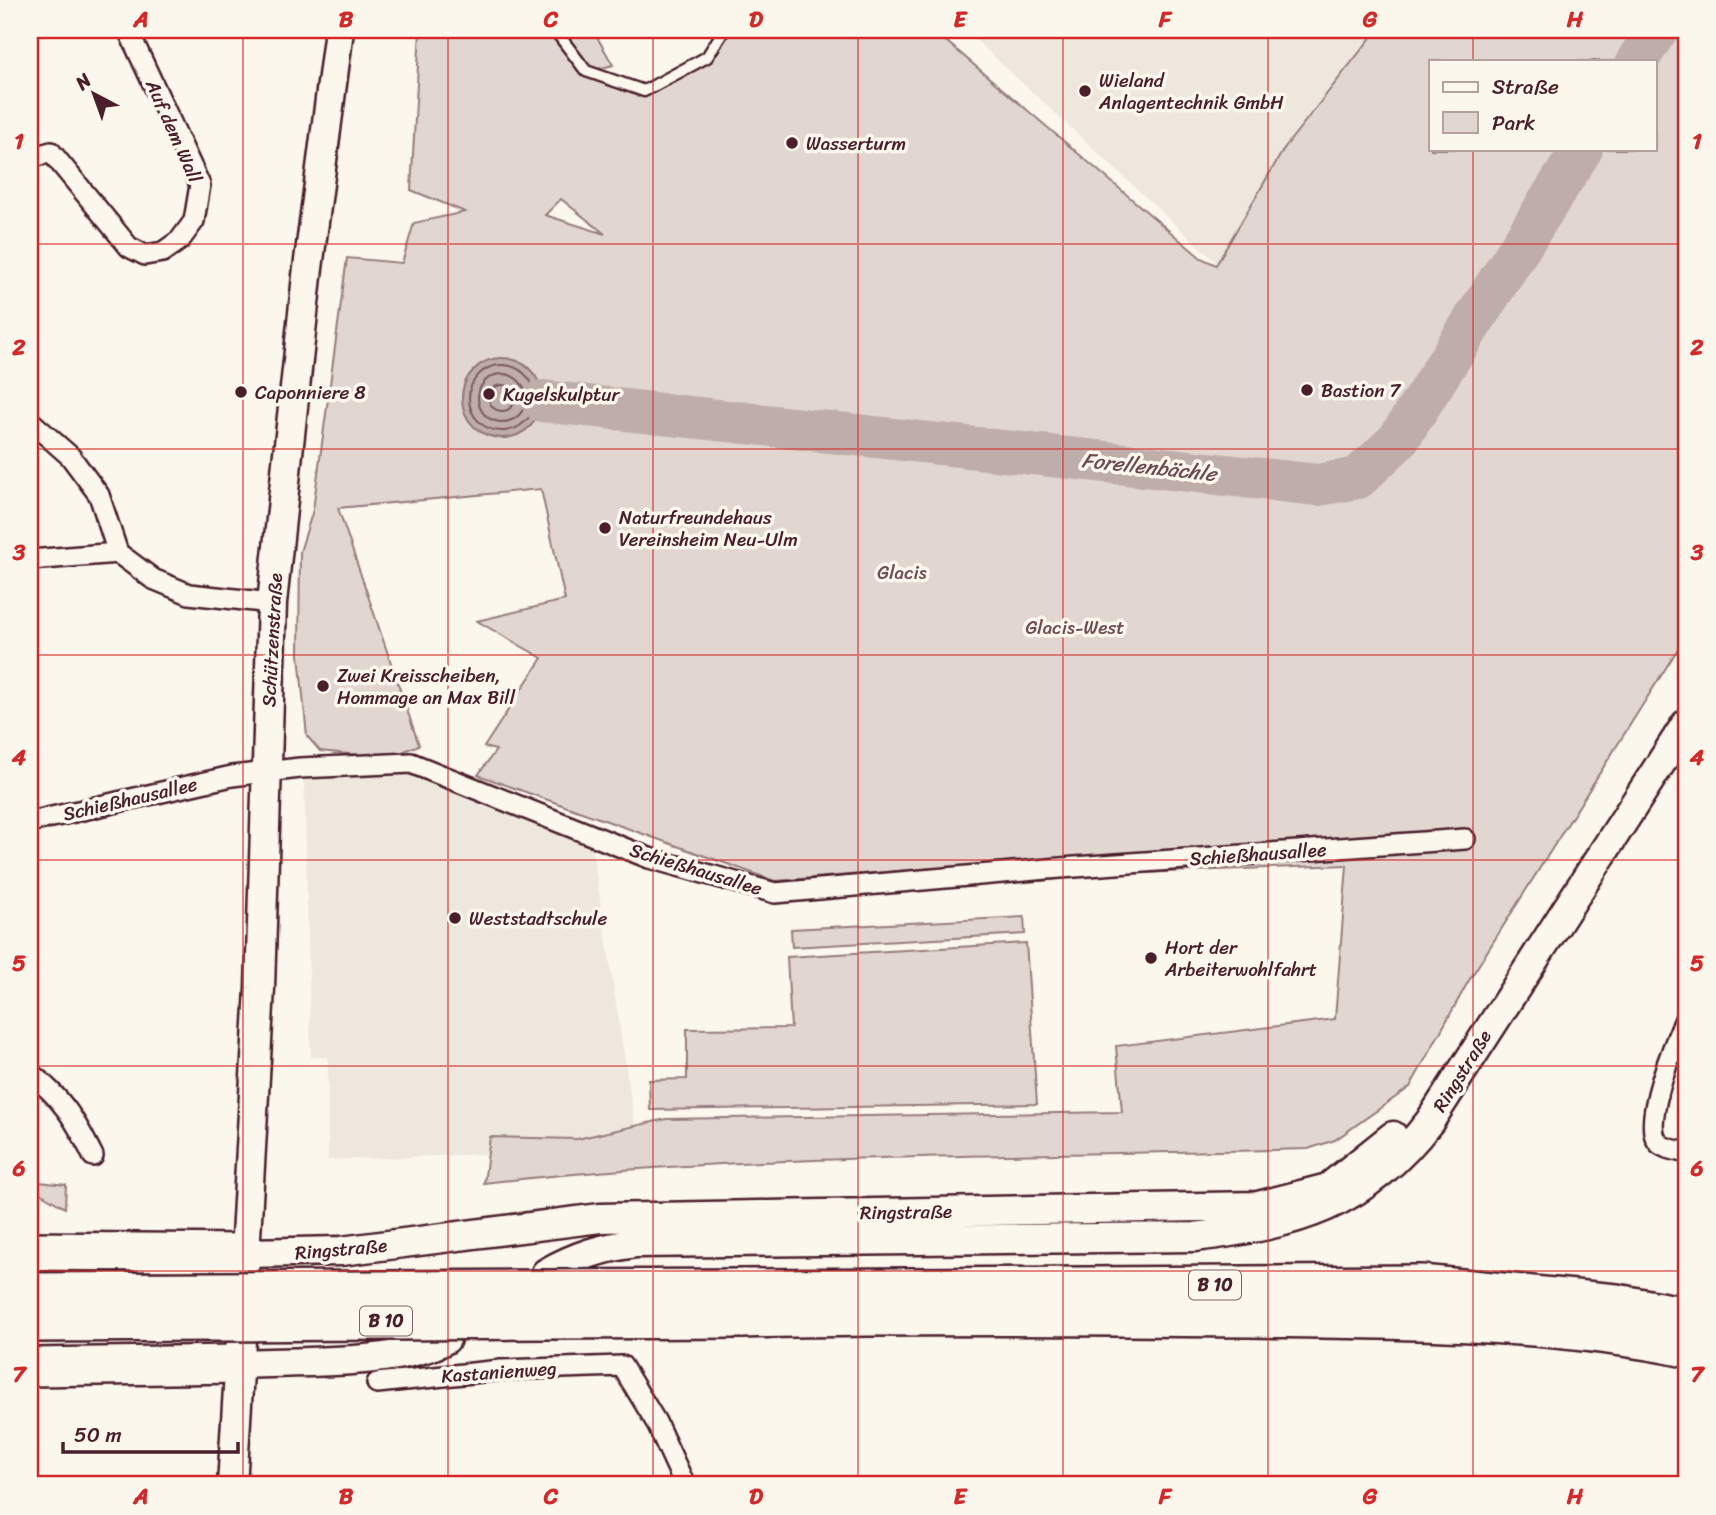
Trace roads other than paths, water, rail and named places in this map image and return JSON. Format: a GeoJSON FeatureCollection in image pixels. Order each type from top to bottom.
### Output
{"type":"FeatureCollection","features":[{"type":"Feature","properties":{"kind":"highway"},"geometry":{"type":"LineString","coordinates":[[30,1251],[244,1264]]}},
{"type":"Feature","properties":{"kind":"highway","name":"B 10"},"geometry":{"type":"LineString","coordinates":[[30,1323],[1421,1284],[1616,1303],[1686,1316]]}},
{"type":"Feature","properties":{"kind":"highway","name":"B 10"},"geometry":{"type":"LineString","coordinates":[[30,1292],[742,1303],[931,1314],[1437,1320],[1627,1336],[1686,1348]]}},
{"type":"Feature","properties":{"kind":"highway"},"geometry":{"type":"LineString","coordinates":[[30,1367],[240,1352]]}},
{"type":"Feature","properties":{"kind":"main road","name":"Schützenstraße"},"geometry":{"type":"LineString","coordinates":[[244,1264],[259,1013],[272,603],[306,289],[340,30]]}},
{"type":"Feature","properties":{"kind":"main road","name":"Ringstraße"},"geometry":{"type":"LineString","coordinates":[[545,1273],[570,1259],[600,1248],[636,1243],[1195,1237],[1255,1229],[1308,1216],[1348,1197],[1378,1176],[1417,1138],[1448,1095],[1686,724]]}},
{"type":"Feature","properties":{"kind":"main road","name":"Ringstraße"},"geometry":{"type":"LineString","coordinates":[[244,1264],[600,1218],[1258,1206],[1328,1188],[1369,1158],[1422,1110],[1495,1018]]}},
{"type":"Feature","properties":{"kind":"main road"},"geometry":{"type":"LineString","coordinates":[[232,1485],[240,1352],[399,1356],[435,1346],[446,1339]]}},
{"type":"Feature","properties":{"kind":"street","name":"Auf dem Wall"},"geometry":{"type":"LineString","coordinates":[[30,158],[51,152],[130,247],[145,255],[163,252],[180,240],[194,221],[200,185],[128,30]]}},
{"type":"Feature","properties":{"kind":"street"},"geometry":{"type":"LineString","coordinates":[[30,421],[69,456],[99,495],[118,553],[153,579],[189,594],[272,603]]}},
{"type":"Feature","properties":{"kind":"street"},"geometry":{"type":"LineString","coordinates":[[30,560],[118,553]]}},
{"type":"Feature","properties":{"kind":"street","name":"Schießhausallee"},"geometry":{"type":"LineString","coordinates":[[30,822],[266,771],[411,763],[649,858],[775,893],[1047,869],[1465,839]]}},
{"type":"Feature","properties":{"kind":"street"},"geometry":{"type":"LineString","coordinates":[[1686,1017],[1663,1078],[1652,1129],[1657,1141],[1663,1146],[1686,1153]]}},
{"type":"Feature","properties":{"kind":"street"},"geometry":{"type":"LineString","coordinates":[[30,1073],[56,1094],[75,1120],[93,1156]]}},
{"type":"Feature","properties":{"kind":"street","name":"Kastanienweg"},"geometry":{"type":"LineString","coordinates":[[377,1383],[501,1370],[622,1366],[656,1422],[685,1485]]}},
{"type":"Feature","properties":{"kind":"lane"},"geometry":{"type":"LineString","coordinates":[[555,30],[586,71],[643,91],[707,57],[724,30]]}},
{"type":"Feature","properties":{"kind":"water"},"geometry":{"type":"Polygon","coordinates":[[[502,358],[517,361],[530,370],[539,383],[542,398],[539,413],[530,426],[517,435],[502,438],[487,435],[474,426],[465,413],[462,398],[465,383],[474,370],[487,361],[502,358]]]}},
{"type":"Feature","properties":{"kind":"waterway","name":"Forellenbächle"},"geometry":{"type":"LineString","coordinates":[[1638,60],[1657,30]]}},
{"type":"Feature","properties":{"kind":"waterway","name":"Forellenbächle"},"geometry":{"type":"LineString","coordinates":[[542,401],[1318,485],[1358,478],[1398,440],[1581,150]]}},
{"type":"Feature","properties":{"kind":"place","name":"Wieland Anlagentechnik GmbH"},"geometry":{"type":"Point","coordinates":[1085,91]}},
{"type":"Feature","properties":{"kind":"place","name":"Wasserturm"},"geometry":{"type":"Point","coordinates":[792,143]}},
{"type":"Feature","properties":{"kind":"place","name":"Bastion 7"},"geometry":{"type":"Point","coordinates":[1307,390]}},
{"type":"Feature","properties":{"kind":"place","name":"Caponniere 8"},"geometry":{"type":"Point","coordinates":[241,392]}},
{"type":"Feature","properties":{"kind":"place","name":"Kugelskulptur"},"geometry":{"type":"Point","coordinates":[489,394]}},
{"type":"Feature","properties":{"kind":"place","name":"Naturfreundehaus Vereinsheim Neu-Ulm"},"geometry":{"type":"Point","coordinates":[605,528]}},
{"type":"Feature","properties":{"kind":"place","name":"Zwei Kreisscheiben, Hommage an Max Bill"},"geometry":{"type":"Point","coordinates":[323,686]}},
{"type":"Feature","properties":{"kind":"place","name":"Weststadtschule"},"geometry":{"type":"Point","coordinates":[455,918]}},
{"type":"Feature","properties":{"kind":"place","name":"Hort der Arbeiterwohlfahrt"},"geometry":{"type":"Point","coordinates":[1151,958]}},
{"type":"Feature","properties":{"kind":"park label","name":"Glacis"},"geometry":{"type":"Point","coordinates":[902,572]}},
{"type":"Feature","properties":{"kind":"park label","name":"Glacis-West"},"geometry":{"type":"Point","coordinates":[1075,627]}}]}
